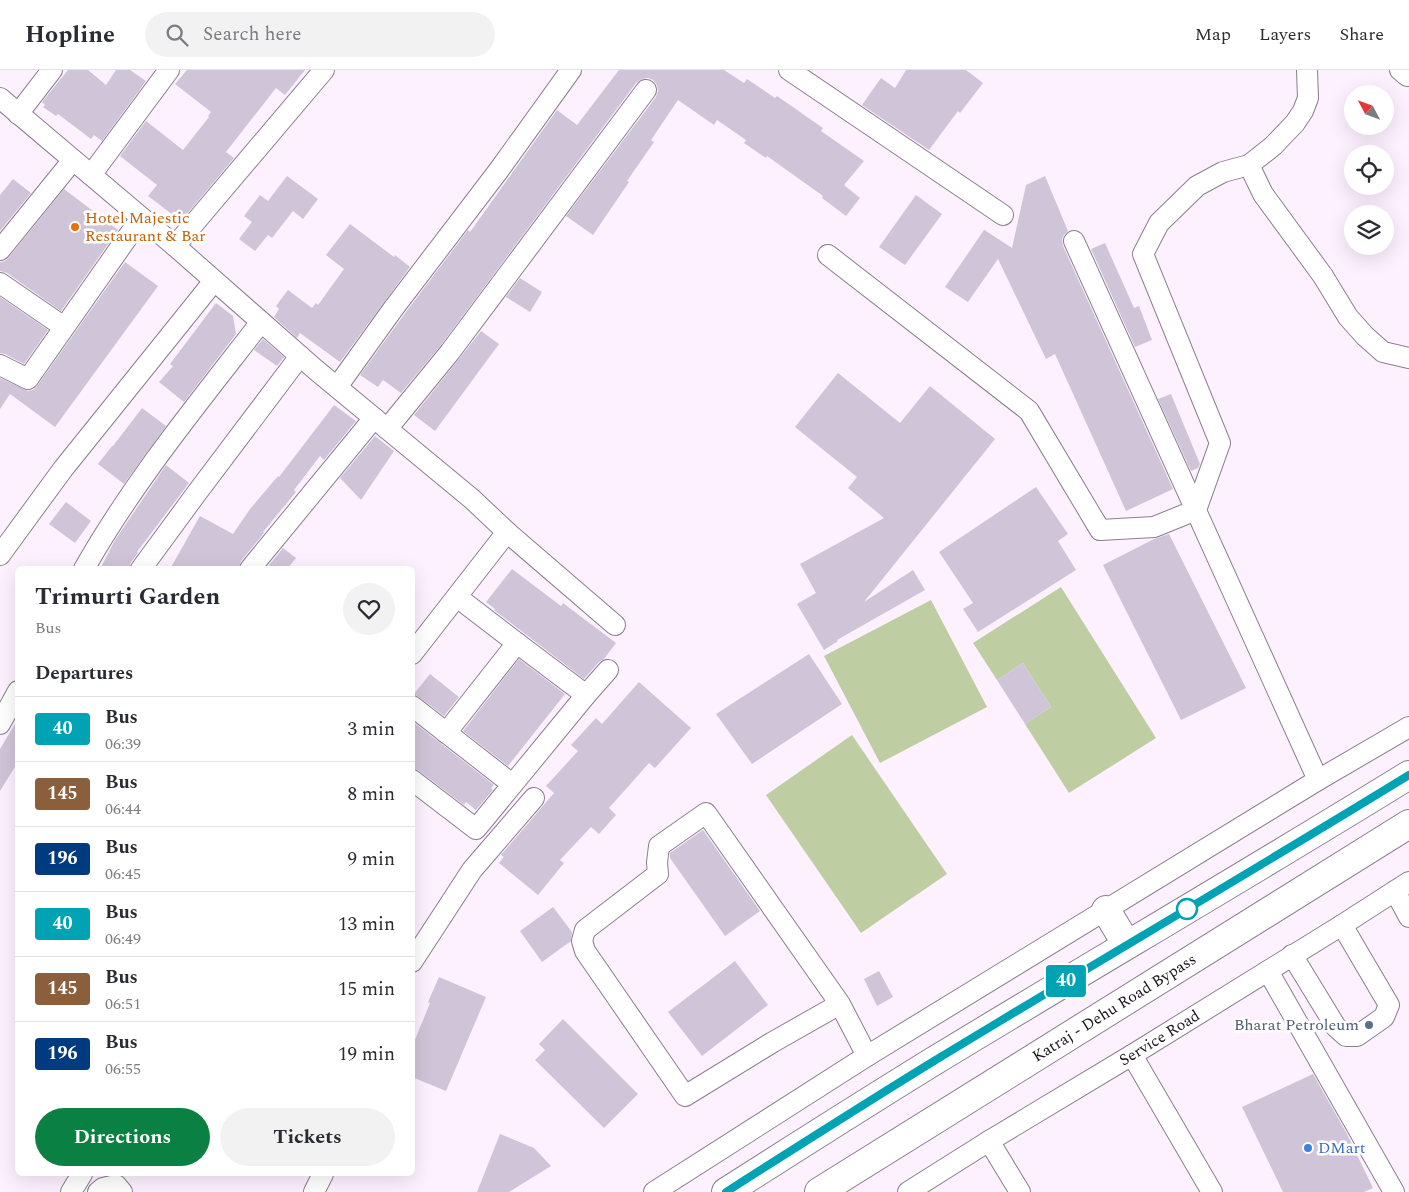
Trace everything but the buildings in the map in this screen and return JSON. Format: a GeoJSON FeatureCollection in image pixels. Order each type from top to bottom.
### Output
{"type":"FeatureCollection","features":[{"type":"Feature","properties":{"kind":"highway"},"geometry":{"type":"LineString","coordinates":[[726,1192],[931,1063],[1409,775]]}},
{"type":"Feature","properties":{"kind":"highway","name":"Katraj - Dehu Road Bypass"},"geometry":{"type":"LineString","coordinates":[[819,1192],[1409,824]]}},
{"type":"Feature","properties":{"kind":"highway"},"geometry":{"type":"LineString","coordinates":[[1106,910],[1127,945]]}},
{"type":"Feature","properties":{"kind":"street"},"geometry":{"type":"LineString","coordinates":[[52,70],[6,105],[175,246],[300,356],[472,499],[614,625]]}},
{"type":"Feature","properties":{"kind":"street"},"geometry":{"type":"LineString","coordinates":[[91,175],[169,70]]}},
{"type":"Feature","properties":{"kind":"street"},"geometry":{"type":"LineString","coordinates":[[175,246],[324,70]]}},
{"type":"Feature","properties":{"kind":"street"},"geometry":{"type":"LineString","coordinates":[[337,387],[392,310],[499,170],[570,70]]}},
{"type":"Feature","properties":{"kind":"street"},"geometry":{"type":"LineString","coordinates":[[789,70],[1003,214]]}},
{"type":"Feature","properties":{"kind":"street"},"geometry":{"type":"LineString","coordinates":[[828,256],[1028,411],[1100,530],[1154,527],[1196,510],[1220,444],[1143,254],[1159,224],[1197,186],[1223,172],[1249,165],[1274,146],[1295,123],[1303,111],[1308,98],[1307,70]]}},
{"type":"Feature","properties":{"kind":"street"},"geometry":{"type":"LineString","coordinates":[[1400,70],[1409,76]]}},
{"type":"Feature","properties":{"kind":"street"},"geometry":{"type":"LineString","coordinates":[[253,566],[381,423],[450,352],[646,90]]}},
{"type":"Feature","properties":{"kind":"street"},"geometry":{"type":"LineString","coordinates":[[0,250],[73,160]]}},
{"type":"Feature","properties":{"kind":"street"},"geometry":{"type":"LineString","coordinates":[[1249,165],[1263,194],[1323,276],[1348,317],[1383,352],[1409,358]]}},
{"type":"Feature","properties":{"kind":"street"},"geometry":{"type":"LineString","coordinates":[[0,365],[28,379],[141,218]]}},
{"type":"Feature","properties":{"kind":"street"},"geometry":{"type":"LineString","coordinates":[[1074,241],[1318,780]]}},
{"type":"Feature","properties":{"kind":"street"},"geometry":{"type":"LineString","coordinates":[[0,556],[63,469],[214,280]]}},
{"type":"Feature","properties":{"kind":"street"},"geometry":{"type":"LineString","coordinates":[[0,283],[64,327]]}},
{"type":"Feature","properties":{"kind":"street"},"geometry":{"type":"LineString","coordinates":[[86,566],[100,540],[142,478],[261,322]]}},
{"type":"Feature","properties":{"kind":"street"},"geometry":{"type":"LineString","coordinates":[[143,566],[300,356]]}},
{"type":"Feature","properties":{"kind":"street"},"geometry":{"type":"LineString","coordinates":[[415,650],[507,532]]}},
{"type":"Feature","properties":{"kind":"street"},"geometry":{"type":"LineString","coordinates":[[457,597],[586,695]]}},
{"type":"Feature","properties":{"kind":"street"},"geometry":{"type":"LineString","coordinates":[[446,732],[517,643]]}},
{"type":"Feature","properties":{"kind":"street"},"geometry":{"type":"LineString","coordinates":[[415,782],[476,829],[608,670]]}},
{"type":"Feature","properties":{"kind":"street"},"geometry":{"type":"LineString","coordinates":[[0,724],[15,696]]}},
{"type":"Feature","properties":{"kind":"street"},"geometry":{"type":"LineString","coordinates":[[415,708],[512,784]]}},
{"type":"Feature","properties":{"kind":"street"},"geometry":{"type":"LineString","coordinates":[[654,1192],[867,1056],[1409,726]]}},
{"type":"Feature","properties":{"kind":"street"},"geometry":{"type":"LineString","coordinates":[[415,957],[472,870],[534,798]]}},
{"type":"Feature","properties":{"kind":"street"},"geometry":{"type":"LineString","coordinates":[[840,1004],[773,1042],[685,1096],[585,951],[582,941],[585,930],[658,874],[659,846],[706,812],[840,1004],[867,1056]]}},
{"type":"Feature","properties":{"kind":"street"},"geometry":{"type":"LineString","coordinates":[[1402,886],[1409,917]]}},
{"type":"Feature","properties":{"kind":"street","name":"Service Road"},"geometry":{"type":"LineString","coordinates":[[908,1192],[1268,971],[1402,886]]}},
{"type":"Feature","properties":{"kind":"street"},"geometry":{"type":"LineString","coordinates":[[1292,955],[1336,1027],[1346,1036],[1357,1036],[1384,1016],[1389,1005],[1342,925]]}},
{"type":"Feature","properties":{"kind":"street"},"geometry":{"type":"LineString","coordinates":[[1268,971],[1394,1192]]}},
{"type":"Feature","properties":{"kind":"street"},"geometry":{"type":"LineString","coordinates":[[1132,1055],[1212,1192]]}},
{"type":"Feature","properties":{"kind":"street"},"geometry":{"type":"LineString","coordinates":[[989,1141],[1020,1192]]}},
{"type":"Feature","properties":{"kind":"street"},"geometry":{"type":"LineString","coordinates":[[71,1192],[81,1176]]}},
{"type":"Feature","properties":{"kind":"street"},"geometry":{"type":"LineString","coordinates":[[314,1192],[322,1176]]}},
{"type":"Feature","properties":{"kind":"street"},"geometry":{"type":"LineString","coordinates":[[98,1192],[103,1188],[116,1185],[122,1192]]}},
{"type":"Feature","properties":{"kind":"green space"},"geometry":{"type":"Polygon","coordinates":[[[1061,587],[1156,738],[1069,793],[1025,724],[1051,707],[1023,663],[997,680],[973,643],[1061,587]]]}},
{"type":"Feature","properties":{"kind":"green space"},"geometry":{"type":"Polygon","coordinates":[[[931,600],[987,707],[880,763],[824,656],[931,600]]]}},
{"type":"Feature","properties":{"kind":"green space"},"geometry":{"type":"Polygon","coordinates":[[[852,735],[947,874],[861,933],[766,795],[852,735]]]}},
{"type":"Feature","properties":{"kind":"bus line","name":"40"},"geometry":{"type":"LineString","coordinates":[[726,1192],[931,1063],[1409,775]]}},
{"type":"Feature","properties":{"kind":"place","name":"Hotel Majestic Restaurant & Bar"},"geometry":{"type":"Point","coordinates":[75,227]}},
{"type":"Feature","properties":{"kind":"place","name":"Bharat Petroleum"},"geometry":{"type":"Point","coordinates":[1369,1025]}},
{"type":"Feature","properties":{"kind":"place","name":"DMart"},"geometry":{"type":"Point","coordinates":[1308,1148]}}]}
